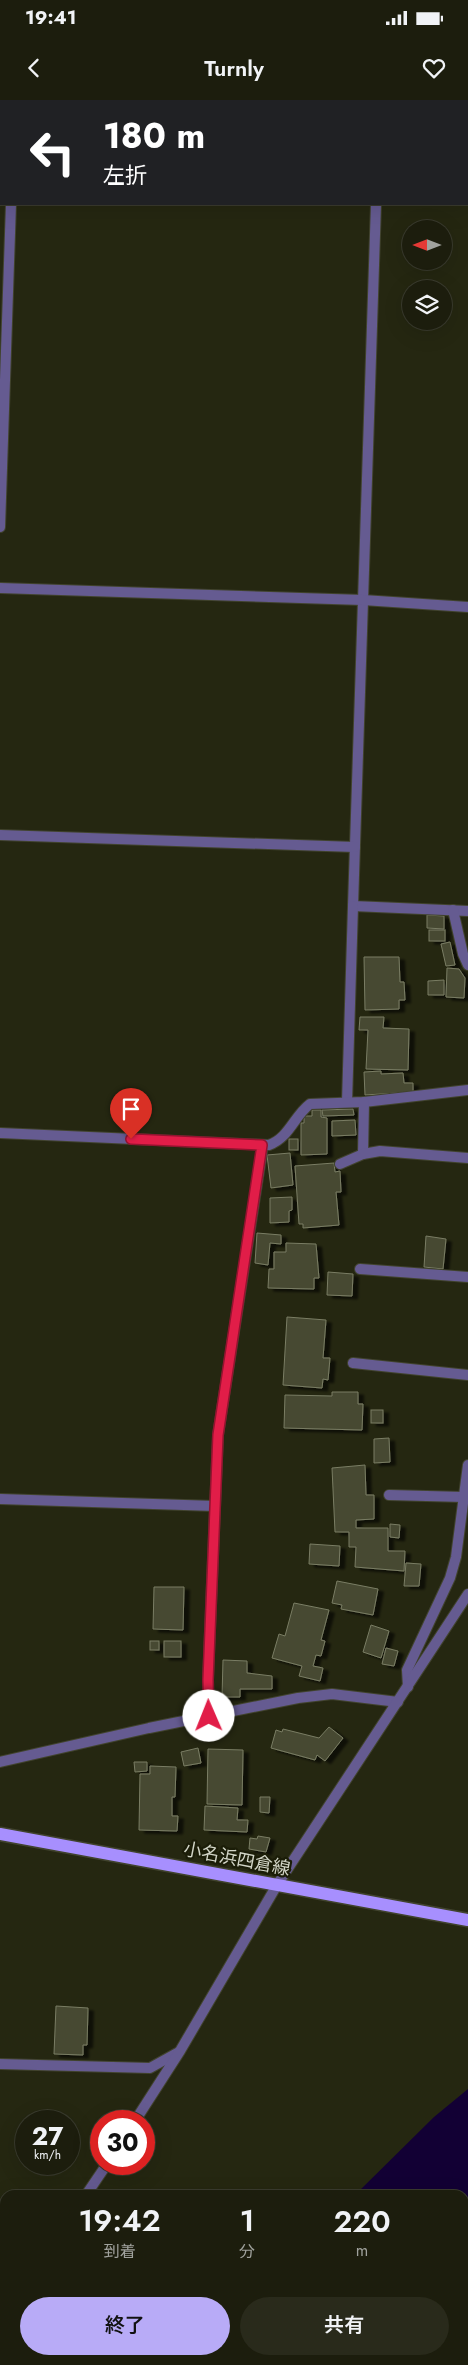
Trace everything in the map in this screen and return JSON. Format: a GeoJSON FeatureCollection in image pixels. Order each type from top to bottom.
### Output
{"type":"FeatureCollection","features":[{"type":"Feature","properties":{"kind":"main road","name":"小名浜四倉線"},"geometry":{"type":"LineString","coordinates":[[0,1834],[468,1920]]}},
{"type":"Feature","properties":{"kind":"street"},"geometry":{"type":"LineString","coordinates":[[0,527],[3,345],[11,205]]}},
{"type":"Feature","properties":{"kind":"street"},"geometry":{"type":"LineString","coordinates":[[347,1102],[376,205]]}},
{"type":"Feature","properties":{"kind":"street"},"geometry":{"type":"LineString","coordinates":[[0,588],[363,600],[468,607]]}},
{"type":"Feature","properties":{"kind":"street"},"geometry":{"type":"LineString","coordinates":[[0,835],[355,847]]}},
{"type":"Feature","properties":{"kind":"street"},"geometry":{"type":"LineString","coordinates":[[354,906],[468,911]]}},
{"type":"Feature","properties":{"kind":"street"},"geometry":{"type":"LineString","coordinates":[[453,910],[463,954],[468,965]]}},
{"type":"Feature","properties":{"kind":"street"},"geometry":{"type":"LineString","coordinates":[[0,1133],[269,1145],[280,1141],[303,1109],[310,1104],[364,1102],[468,1090]]}},
{"type":"Feature","properties":{"kind":"street"},"geometry":{"type":"LineString","coordinates":[[363,1154],[364,1102]]}},
{"type":"Feature","properties":{"kind":"street"},"geometry":{"type":"LineString","coordinates":[[209,1716],[208,1680],[218,1435],[262,1145]]}},
{"type":"Feature","properties":{"kind":"street"},"geometry":{"type":"LineString","coordinates":[[340,1164],[363,1154],[380,1151],[468,1158]]}},
{"type":"Feature","properties":{"kind":"street"},"geometry":{"type":"LineString","coordinates":[[360,1268],[468,1277]]}},
{"type":"Feature","properties":{"kind":"street"},"geometry":{"type":"LineString","coordinates":[[354,1363],[468,1375]]}},
{"type":"Feature","properties":{"kind":"street"},"geometry":{"type":"LineString","coordinates":[[408,1687],[407,1670],[450,1578],[456,1558],[468,1465]]}},
{"type":"Feature","properties":{"kind":"street"},"geometry":{"type":"LineString","coordinates":[[389,1495],[464,1497]]}},
{"type":"Feature","properties":{"kind":"street"},"geometry":{"type":"LineString","coordinates":[[0,1498],[215,1506]]}},
{"type":"Feature","properties":{"kind":"street"},"geometry":{"type":"LineString","coordinates":[[142,2110],[180,2051],[277,1885],[468,1594]]}},
{"type":"Feature","properties":{"kind":"street"},"geometry":{"type":"LineString","coordinates":[[0,1762],[298,1698],[332,1694],[398,1702]]}},
{"type":"Feature","properties":{"kind":"street"},"geometry":{"type":"LineString","coordinates":[[0,2064],[150,2068],[180,2051]]}},
{"type":"Feature","properties":{"kind":"street"},"geometry":{"type":"LineString","coordinates":[[89,2190],[100,2175]]}},
{"type":"Feature","properties":{"kind":"shaded area"},"geometry":{"type":"Polygon","coordinates":[[[468,2089],[468,2190],[360,2190],[434,2117],[468,2089]]]}},
{"type":"Feature","properties":{"kind":"building"},"geometry":{"type":"Polygon","coordinates":[[[427,915],[444,916],[444,929],[427,928],[427,915]]]}},
{"type":"Feature","properties":{"kind":"building"},"geometry":{"type":"Polygon","coordinates":[[[429,930],[445,930],[445,941],[429,941],[429,930]]]}},
{"type":"Feature","properties":{"kind":"building"},"geometry":{"type":"Polygon","coordinates":[[[450,942],[455,965],[446,966],[441,944],[450,942]]]}},
{"type":"Feature","properties":{"kind":"building"},"geometry":{"type":"Polygon","coordinates":[[[364,957],[399,957],[400,982],[404,982],[405,1000],[399,1000],[399,1009],[365,1010],[364,957]]]}},
{"type":"Feature","properties":{"kind":"building"},"geometry":{"type":"Polygon","coordinates":[[[447,968],[459,969],[465,978],[464,998],[446,997],[447,968]]]}},
{"type":"Feature","properties":{"kind":"building"},"geometry":{"type":"Polygon","coordinates":[[[444,980],[444,995],[428,995],[428,981],[444,980]]]}},
{"type":"Feature","properties":{"kind":"building"},"geometry":{"type":"Polygon","coordinates":[[[360,1017],[384,1017],[383,1028],[409,1029],[408,1070],[366,1069],[368,1030],[359,1030],[360,1017]]]}},
{"type":"Feature","properties":{"kind":"building"},"geometry":{"type":"Polygon","coordinates":[[[381,1071],[381,1074],[403,1073],[404,1083],[413,1083],[413,1092],[365,1095],[364,1072],[381,1071]]]}},
{"type":"Feature","properties":{"kind":"building"},"geometry":{"type":"Polygon","coordinates":[[[353,1109],[354,1115],[323,1116],[322,1110],[353,1109]]]}},
{"type":"Feature","properties":{"kind":"building"},"geometry":{"type":"Polygon","coordinates":[[[312,1110],[321,1110],[321,1117],[327,1118],[327,1154],[301,1155],[301,1123],[304,1123],[304,1116],[312,1116],[312,1110]]]}},
{"type":"Feature","properties":{"kind":"building"},"geometry":{"type":"Polygon","coordinates":[[[355,1120],[356,1135],[332,1136],[332,1121],[355,1120]]]}},
{"type":"Feature","properties":{"kind":"building"},"geometry":{"type":"Polygon","coordinates":[[[289,1139],[298,1139],[298,1150],[289,1150],[289,1139]]]}},
{"type":"Feature","properties":{"kind":"building"},"geometry":{"type":"Polygon","coordinates":[[[290,1153],[293,1185],[271,1188],[267,1155],[290,1153]]]}},
{"type":"Feature","properties":{"kind":"building"},"geometry":{"type":"Polygon","coordinates":[[[334,1163],[335,1172],[340,1171],[341,1192],[336,1192],[339,1225],[303,1228],[303,1224],[299,1224],[295,1166],[334,1163]]]}},
{"type":"Feature","properties":{"kind":"building"},"geometry":{"type":"Polygon","coordinates":[[[292,1197],[292,1210],[289,1211],[289,1222],[270,1223],[270,1198],[292,1197]]]}},
{"type":"Feature","properties":{"kind":"building"},"geometry":{"type":"Polygon","coordinates":[[[257,1233],[281,1235],[281,1244],[270,1243],[268,1265],[255,1263],[257,1233]]]}},
{"type":"Feature","properties":{"kind":"building"},"geometry":{"type":"Polygon","coordinates":[[[426,1236],[446,1239],[443,1269],[424,1267],[426,1236]]]}},
{"type":"Feature","properties":{"kind":"building"},"geometry":{"type":"Polygon","coordinates":[[[286,1243],[316,1244],[319,1278],[314,1278],[314,1289],[268,1288],[269,1269],[274,1269],[274,1252],[286,1252],[286,1243]]]}},
{"type":"Feature","properties":{"kind":"building"},"geometry":{"type":"Polygon","coordinates":[[[328,1272],[353,1274],[352,1296],[327,1295],[328,1272]]]}},
{"type":"Feature","properties":{"kind":"building"},"geometry":{"type":"Polygon","coordinates":[[[287,1317],[326,1320],[323,1358],[330,1358],[328,1380],[323,1379],[322,1388],[283,1385],[287,1317]]]}},
{"type":"Feature","properties":{"kind":"building"},"geometry":{"type":"Polygon","coordinates":[[[332,1392],[358,1392],[358,1404],[363,1404],[362,1430],[284,1428],[285,1395],[332,1396],[332,1392]]]}},
{"type":"Feature","properties":{"kind":"building"},"geometry":{"type":"Polygon","coordinates":[[[371,1410],[383,1410],[383,1423],[371,1423],[371,1410]]]}},
{"type":"Feature","properties":{"kind":"building"},"geometry":{"type":"Polygon","coordinates":[[[389,1438],[390,1462],[374,1463],[374,1439],[389,1438]]]}},
{"type":"Feature","properties":{"kind":"building"},"geometry":{"type":"Polygon","coordinates":[[[365,1465],[366,1495],[374,1495],[374,1519],[356,1520],[356,1528],[388,1528],[388,1551],[405,1551],[404,1571],[355,1567],[356,1547],[349,1547],[349,1532],[335,1532],[332,1468],[365,1465]]]}},
{"type":"Feature","properties":{"kind":"building"},"geometry":{"type":"Polygon","coordinates":[[[390,1524],[400,1525],[399,1538],[390,1537],[390,1524]]]}},
{"type":"Feature","properties":{"kind":"building"},"geometry":{"type":"Polygon","coordinates":[[[310,1544],[340,1546],[339,1566],[309,1564],[310,1544]]]}},
{"type":"Feature","properties":{"kind":"building"},"geometry":{"type":"Polygon","coordinates":[[[406,1563],[421,1564],[419,1586],[404,1586],[406,1563]]]}},
{"type":"Feature","properties":{"kind":"building"},"geometry":{"type":"Polygon","coordinates":[[[337,1581],[378,1589],[373,1615],[341,1609],[342,1605],[332,1603],[337,1581]]]}},
{"type":"Feature","properties":{"kind":"building"},"geometry":{"type":"Polygon","coordinates":[[[154,1587],[184,1587],[183,1630],[153,1629],[154,1587]]]}},
{"type":"Feature","properties":{"kind":"building"},"geometry":{"type":"Polygon","coordinates":[[[294,1603],[329,1610],[321,1640],[325,1641],[321,1656],[316,1655],[313,1666],[323,1668],[320,1681],[299,1676],[302,1666],[272,1658],[279,1634],[285,1636],[294,1603]]]}},
{"type":"Feature","properties":{"kind":"building"},"geometry":{"type":"Polygon","coordinates":[[[371,1625],[389,1631],[381,1658],[363,1652],[371,1625]]]}},
{"type":"Feature","properties":{"kind":"building"},"geometry":{"type":"Polygon","coordinates":[[[150,1641],[159,1641],[159,1650],[150,1650],[150,1641]]]}},
{"type":"Feature","properties":{"kind":"building"},"geometry":{"type":"Polygon","coordinates":[[[164,1641],[181,1641],[181,1657],[164,1657],[164,1641]]]}},
{"type":"Feature","properties":{"kind":"building"},"geometry":{"type":"Polygon","coordinates":[[[386,1648],[398,1651],[394,1666],[382,1664],[386,1648]]]}},
{"type":"Feature","properties":{"kind":"building"},"geometry":{"type":"Polygon","coordinates":[[[223,1660],[247,1661],[247,1673],[272,1676],[272,1689],[240,1689],[240,1697],[222,1697],[223,1660]]]}},
{"type":"Feature","properties":{"kind":"building"},"geometry":{"type":"Polygon","coordinates":[[[329,1727],[343,1738],[325,1761],[317,1755],[315,1760],[271,1748],[276,1730],[282,1732],[283,1729],[319,1738],[329,1727]]]}},
{"type":"Feature","properties":{"kind":"building"},"geometry":{"type":"Polygon","coordinates":[[[198,1748],[201,1763],[184,1766],[181,1752],[198,1748]]]}},
{"type":"Feature","properties":{"kind":"building"},"geometry":{"type":"Polygon","coordinates":[[[208,1749],[243,1750],[242,1805],[207,1804],[208,1749]]]}},
{"type":"Feature","properties":{"kind":"building"},"geometry":{"type":"Polygon","coordinates":[[[134,1762],[147,1762],[147,1771],[135,1772],[134,1762]]]}},
{"type":"Feature","properties":{"kind":"building"},"geometry":{"type":"Polygon","coordinates":[[[150,1766],[176,1767],[175,1797],[172,1797],[172,1816],[178,1816],[177,1831],[139,1830],[140,1774],[150,1774],[150,1766]]]}},
{"type":"Feature","properties":{"kind":"building"},"geometry":{"type":"Polygon","coordinates":[[[260,1797],[270,1797],[269,1813],[260,1812],[260,1797]]]}},
{"type":"Feature","properties":{"kind":"building"},"geometry":{"type":"Polygon","coordinates":[[[205,1806],[238,1808],[237,1820],[248,1820],[247,1832],[204,1830],[205,1806]]]}},
{"type":"Feature","properties":{"kind":"building"},"geometry":{"type":"Polygon","coordinates":[[[258,1836],[270,1838],[266,1852],[249,1849],[250,1838],[257,1839],[258,1836]]]}},
{"type":"Feature","properties":{"kind":"building"},"geometry":{"type":"Polygon","coordinates":[[[56,2006],[88,2008],[87,2045],[83,2045],[83,2055],[54,2054],[56,2006]]]}},
{"type":"Feature","properties":{"kind":"route"},"geometry":{"type":"LineString","coordinates":[[131,1139],[262,1145],[218,1435],[208,1680],[209,1716]]}}]}
